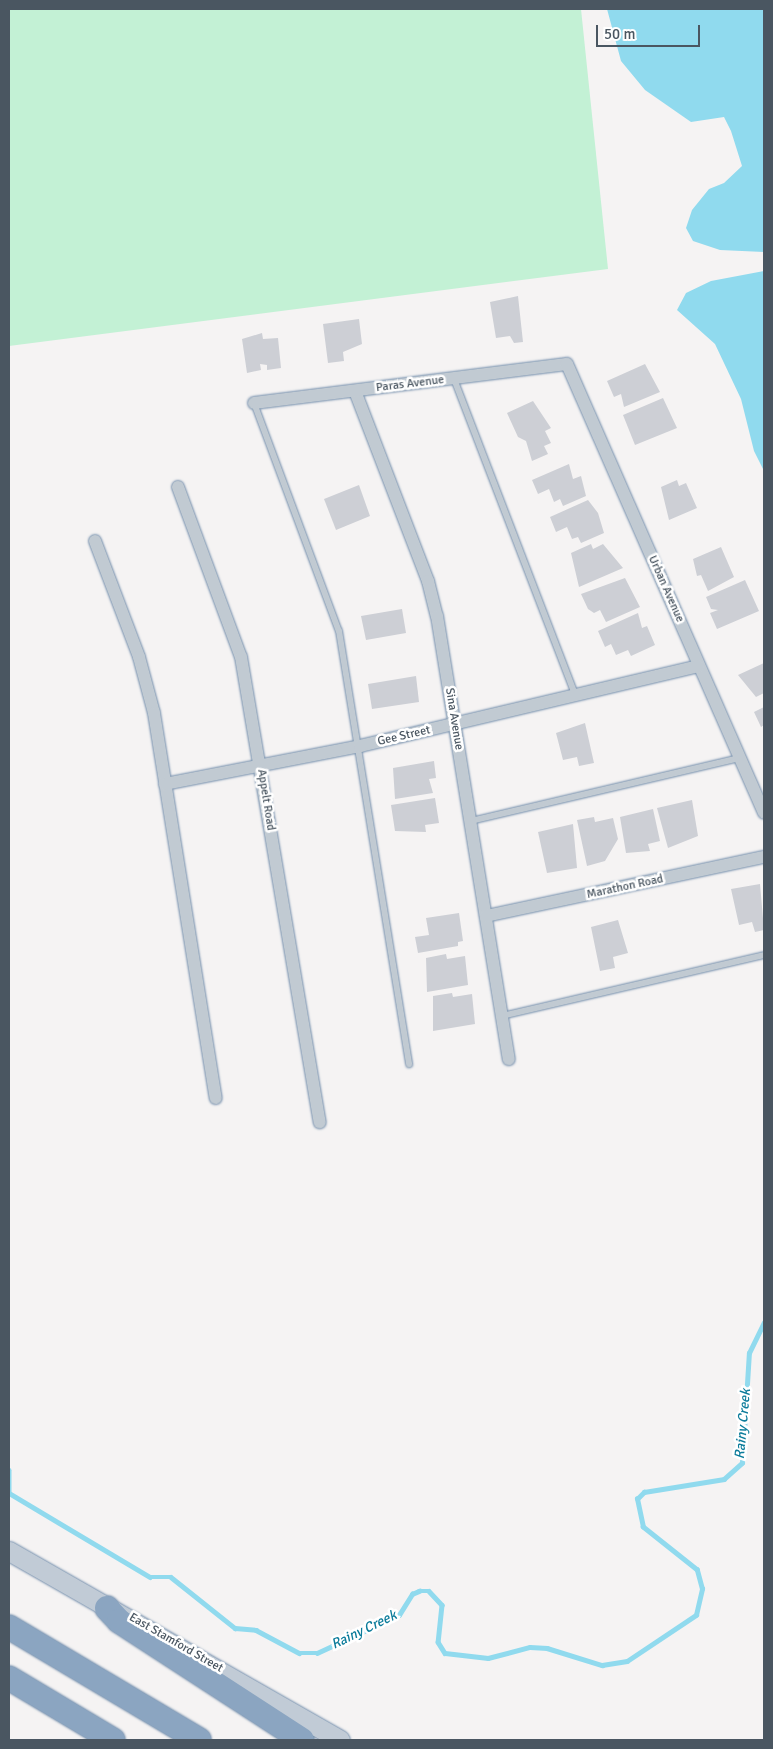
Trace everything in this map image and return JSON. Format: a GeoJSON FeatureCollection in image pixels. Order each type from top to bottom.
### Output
{"type":"FeatureCollection","features":[{"type":"Feature","properties":{"kind":"highway"},"geometry":{"type":"LineString","coordinates":[[107,1608],[119,1621],[302,1740]]}},
{"type":"Feature","properties":{"kind":"highway"},"geometry":{"type":"LineString","coordinates":[[9,1627],[199,1740]]}},
{"type":"Feature","properties":{"kind":"highway"},"geometry":{"type":"LineString","coordinates":[[9,1678],[113,1740]]}},
{"type":"Feature","properties":{"kind":"main road","name":"East Stamford Street"},"geometry":{"type":"LineString","coordinates":[[9,1551],[107,1608],[125,1614],[340,1740]]}},
{"type":"Feature","properties":{"kind":"street","name":"Paras Avenue"},"geometry":{"type":"LineString","coordinates":[[254,403],[567,364]]}},
{"type":"Feature","properties":{"kind":"street","name":"Urban Avenue"},"geometry":{"type":"LineString","coordinates":[[567,364],[764,813]]}},
{"type":"Feature","properties":{"kind":"street","name":"Sina Avenue"},"geometry":{"type":"LineString","coordinates":[[355,391],[428,581],[455,724],[509,1059]]}},
{"type":"Feature","properties":{"kind":"street","name":"Appelt Road"},"geometry":{"type":"LineString","coordinates":[[178,487],[241,657],[320,1122]]}},
{"type":"Feature","properties":{"kind":"street"},"geometry":{"type":"LineString","coordinates":[[95,541],[139,657],[165,784],[216,1098]]}},
{"type":"Feature","properties":{"kind":"street","name":"Gee Street"},"geometry":{"type":"LineString","coordinates":[[165,784],[360,746],[699,666]]}},
{"type":"Feature","properties":{"kind":"street","name":"Marathon Road"},"geometry":{"type":"LineString","coordinates":[[486,916],[764,858]]}},
{"type":"Feature","properties":{"kind":"lane"},"geometry":{"type":"LineString","coordinates":[[454,378],[575,695]]}},
{"type":"Feature","properties":{"kind":"lane"},"geometry":{"type":"LineString","coordinates":[[254,403],[339,632],[360,746],[409,1064]]}},
{"type":"Feature","properties":{"kind":"lane"},"geometry":{"type":"LineString","coordinates":[[471,822],[740,758]]}},
{"type":"Feature","properties":{"kind":"lane"},"geometry":{"type":"LineString","coordinates":[[502,1016],[764,955]]}},
{"type":"Feature","properties":{"kind":"green space"},"geometry":{"type":"Polygon","coordinates":[[[9,9],[581,9],[608,269],[9,346],[9,9]]]}},
{"type":"Feature","properties":{"kind":"water"},"geometry":{"type":"Polygon","coordinates":[[[607,9],[764,9],[764,252],[720,250],[693,241],[686,228],[692,210],[709,189],[724,183],[742,166],[731,131],[724,117],[691,122],[645,90],[621,61],[607,9]]]}},
{"type":"Feature","properties":{"kind":"water"},"geometry":{"type":"Polygon","coordinates":[[[764,271],[764,471],[754,451],[741,399],[715,344],[677,310],[686,293],[711,281],[764,271]]]}},
{"type":"Feature","properties":{"kind":"building"},"geometry":{"type":"Polygon","coordinates":[[[518,296],[523,342],[514,343],[510,336],[496,338],[490,302],[518,296]]]}},
{"type":"Feature","properties":{"kind":"building"},"geometry":{"type":"Polygon","coordinates":[[[359,319],[362,344],[343,352],[344,361],[328,363],[323,324],[359,319]]]}},
{"type":"Feature","properties":{"kind":"building"},"geometry":{"type":"Polygon","coordinates":[[[262,333],[263,339],[278,338],[281,368],[267,370],[267,365],[260,364],[261,370],[247,373],[242,339],[262,333]]]}},
{"type":"Feature","properties":{"kind":"building"},"geometry":{"type":"Polygon","coordinates":[[[645,364],[660,392],[624,407],[621,394],[614,397],[607,381],[645,364]]]}},
{"type":"Feature","properties":{"kind":"building"},"geometry":{"type":"Polygon","coordinates":[[[663,398],[677,428],[635,445],[623,415],[663,398]]]}},
{"type":"Feature","properties":{"kind":"building"},"geometry":{"type":"Polygon","coordinates":[[[533,401],[551,428],[545,431],[551,443],[544,446],[548,454],[532,461],[526,441],[518,437],[507,413],[533,401]]]}},
{"type":"Feature","properties":{"kind":"building"},"geometry":{"type":"Polygon","coordinates":[[[569,464],[573,479],[581,476],[586,496],[563,506],[560,499],[554,502],[549,489],[538,494],[532,480],[569,464]]]}},
{"type":"Feature","properties":{"kind":"building"},"geometry":{"type":"Polygon","coordinates":[[[677,480],[679,486],[686,483],[697,508],[669,520],[661,487],[677,480]]]}},
{"type":"Feature","properties":{"kind":"building"},"geometry":{"type":"Polygon","coordinates":[[[359,485],[370,516],[336,530],[324,499],[359,485]]]}},
{"type":"Feature","properties":{"kind":"building"},"geometry":{"type":"Polygon","coordinates":[[[588,500],[598,513],[604,533],[581,543],[578,537],[572,539],[567,527],[556,532],[550,517],[588,500]]]}},
{"type":"Feature","properties":{"kind":"building"},"geometry":{"type":"Polygon","coordinates":[[[591,544],[593,549],[603,544],[623,568],[579,587],[571,553],[591,544]]]}},
{"type":"Feature","properties":{"kind":"building"},"geometry":{"type":"Polygon","coordinates":[[[721,547],[734,577],[708,591],[701,575],[697,576],[693,559],[721,547]]]}},
{"type":"Feature","properties":{"kind":"building"},"geometry":{"type":"Polygon","coordinates":[[[625,578],[640,607],[606,622],[600,610],[594,613],[588,609],[581,594],[625,578]]]}},
{"type":"Feature","properties":{"kind":"building"},"geometry":{"type":"Polygon","coordinates":[[[745,580],[759,611],[717,629],[710,613],[718,610],[711,609],[706,597],[745,580]]]}},
{"type":"Feature","properties":{"kind":"building"},"geometry":{"type":"Polygon","coordinates":[[[402,609],[406,633],[366,640],[361,616],[402,609]]]}},
{"type":"Feature","properties":{"kind":"building"},"geometry":{"type":"Polygon","coordinates":[[[638,613],[642,628],[647,626],[655,645],[631,656],[628,650],[616,655],[611,644],[605,647],[598,631],[638,613]]]}},
{"type":"Feature","properties":{"kind":"building"},"geometry":{"type":"Polygon","coordinates":[[[764,663],[764,693],[756,697],[738,675],[764,663]]]}},
{"type":"Feature","properties":{"kind":"building"},"geometry":{"type":"Polygon","coordinates":[[[416,676],[419,702],[372,709],[368,684],[416,676]]]}},
{"type":"Feature","properties":{"kind":"building"},"geometry":{"type":"Polygon","coordinates":[[[764,707],[764,725],[761,727],[754,712],[764,707]]]}},
{"type":"Feature","properties":{"kind":"building"},"geometry":{"type":"Polygon","coordinates":[[[585,723],[594,763],[579,766],[577,757],[563,760],[556,733],[585,723]]]}},
{"type":"Feature","properties":{"kind":"building"},"geometry":{"type":"Polygon","coordinates":[[[434,761],[436,778],[429,779],[433,793],[395,799],[393,768],[434,761]]]}},
{"type":"Feature","properties":{"kind":"building"},"geometry":{"type":"Polygon","coordinates":[[[435,798],[439,823],[425,825],[426,832],[395,831],[391,805],[435,798]]]}},
{"type":"Feature","properties":{"kind":"building"},"geometry":{"type":"Polygon","coordinates":[[[692,800],[698,836],[668,848],[657,808],[692,800]]]}},
{"type":"Feature","properties":{"kind":"building"},"geometry":{"type":"Polygon","coordinates":[[[653,809],[660,841],[648,844],[650,851],[626,853],[620,817],[653,809]]]}},
{"type":"Feature","properties":{"kind":"building"},"geometry":{"type":"Polygon","coordinates":[[[594,817],[595,822],[613,818],[618,839],[605,861],[587,866],[577,820],[594,817]]]}},
{"type":"Feature","properties":{"kind":"building"},"geometry":{"type":"Polygon","coordinates":[[[573,824],[577,868],[547,873],[538,832],[573,824]]]}},
{"type":"Feature","properties":{"kind":"building"},"geometry":{"type":"Polygon","coordinates":[[[760,884],[764,930],[755,932],[752,922],[739,925],[731,889],[760,884]]]}},
{"type":"Feature","properties":{"kind":"building"},"geometry":{"type":"Polygon","coordinates":[[[459,913],[463,941],[458,942],[458,946],[418,953],[415,937],[429,935],[426,918],[459,913]]]}},
{"type":"Feature","properties":{"kind":"building"},"geometry":{"type":"Polygon","coordinates":[[[618,920],[628,953],[613,957],[615,968],[600,971],[591,927],[618,920]]]}},
{"type":"Feature","properties":{"kind":"building"},"geometry":{"type":"Polygon","coordinates":[[[446,954],[447,959],[465,956],[468,985],[427,992],[426,958],[446,954]]]}},
{"type":"Feature","properties":{"kind":"building"},"geometry":{"type":"Polygon","coordinates":[[[452,993],[453,997],[472,994],[475,1024],[433,1031],[433,996],[452,993]]]}},
{"type":"Feature","properties":{"kind":"waterway","name":"Rainy Creek"},"geometry":{"type":"LineString","coordinates":[[9,1493],[150,1577],[171,1577],[235,1628],[256,1630],[299,1653],[317,1653],[399,1615],[412,1594],[419,1591],[429,1591],[442,1605],[438,1642],[445,1653],[488,1658],[530,1647],[547,1648],[602,1665],[627,1661],[696,1615],[702,1589],[697,1570],[643,1527],[637,1499],[644,1492],[724,1479],[742,1463],[749,1353],[764,1322]]}},
{"type":"Feature","properties":{"kind":"waterway","name":"Rainy Creek"},"geometry":{"type":"LineString","coordinates":[[9,1470],[9,1492]]}}]}
